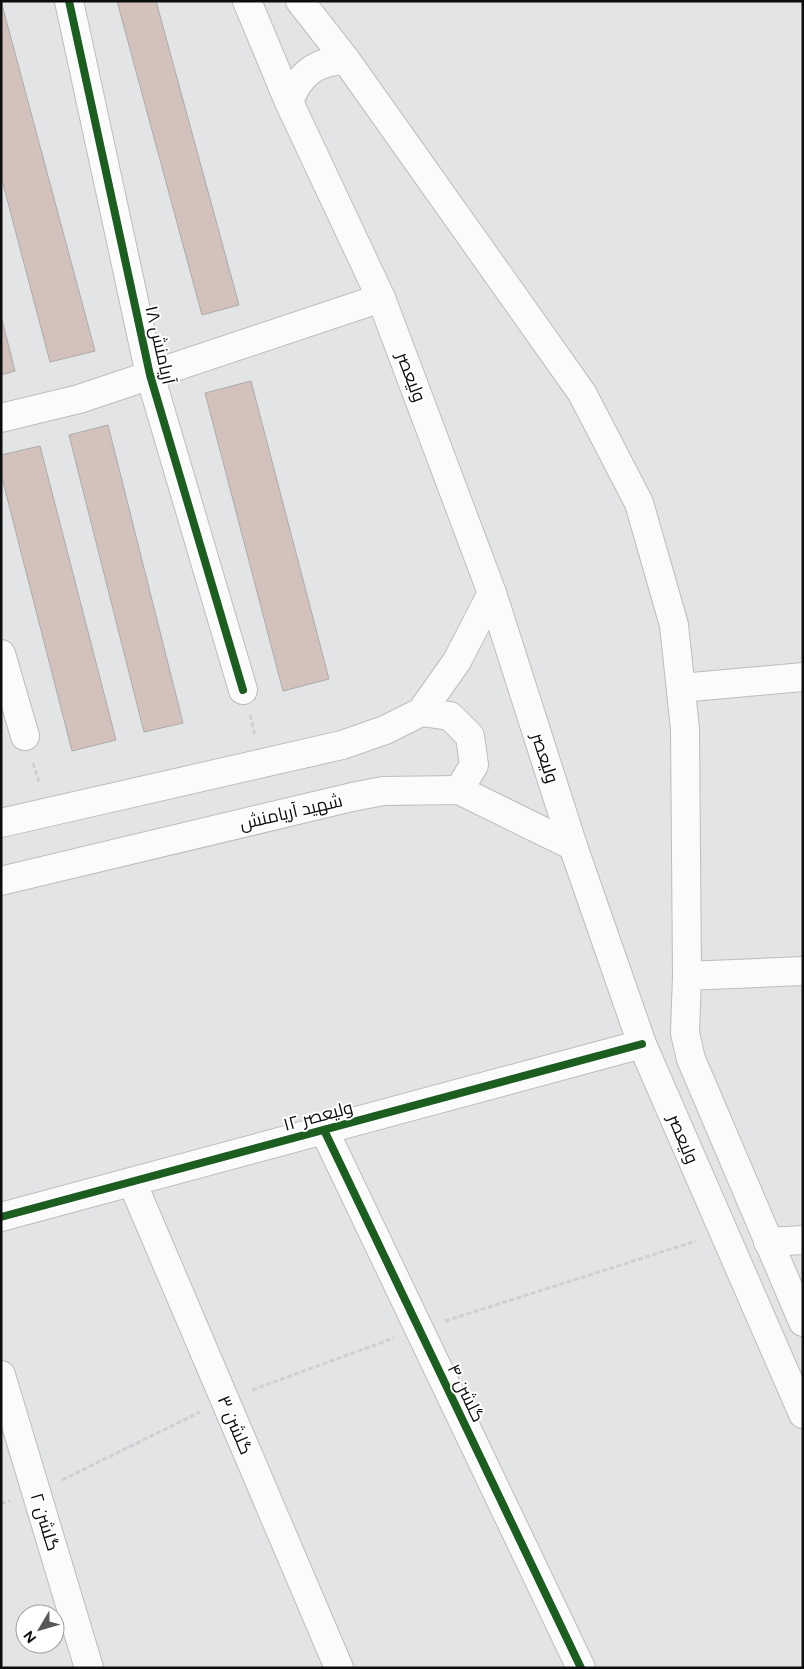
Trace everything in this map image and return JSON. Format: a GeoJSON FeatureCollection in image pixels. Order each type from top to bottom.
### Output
{"type":"FeatureCollection","features":[{"type":"Feature","properties":{"kind":"main road","name":"آریامنش ۱۸"},"geometry":{"type":"LineString","coordinates":[[68,1],[150,375],[242,690]]}},
{"type":"Feature","properties":{"kind":"main road","name":"ولیعصر"},"geometry":{"type":"LineString","coordinates":[[247,1],[289,102],[381,298],[492,593],[573,846],[642,1044],[803,1414]]}},
{"type":"Feature","properties":{"kind":"main road"},"geometry":{"type":"LineString","coordinates":[[300,1],[346,60],[582,393],[639,503],[674,625],[685,729],[687,976],[685,1033],[691,1059],[803,1322]]}},
{"type":"Feature","properties":{"kind":"main road"},"geometry":{"type":"LineString","coordinates":[[289,102],[300,79],[310,70],[333,60],[346,60]]}},
{"type":"Feature","properties":{"kind":"main road"},"geometry":{"type":"LineString","coordinates":[[1,418],[79,399],[381,298]]}},
{"type":"Feature","properties":{"kind":"main road"},"geometry":{"type":"LineString","coordinates":[[1,823],[350,742],[384,730],[421,712],[457,661],[492,593]]}},
{"type":"Feature","properties":{"kind":"main road"},"geometry":{"type":"LineString","coordinates":[[1,654],[25,736]]}},
{"type":"Feature","properties":{"kind":"main road"},"geometry":{"type":"LineString","coordinates":[[681,688],[803,677]]}},
{"type":"Feature","properties":{"kind":"main road"},"geometry":{"type":"LineString","coordinates":[[421,712],[450,716],[470,736],[474,765],[459,790]]}},
{"type":"Feature","properties":{"kind":"main road","name":"شهید آریامنش"},"geometry":{"type":"LineString","coordinates":[[1,881],[352,797],[383,792],[459,790],[573,846]]}},
{"type":"Feature","properties":{"kind":"main road"},"geometry":{"type":"LineString","coordinates":[[687,976],[803,971]]}},
{"type":"Feature","properties":{"kind":"main road","name":"ولیعصر ۱۲"},"geometry":{"type":"LineString","coordinates":[[1,1217],[642,1044]]}},
{"type":"Feature","properties":{"kind":"main road","name":"گلشن ۴"},"geometry":{"type":"LineString","coordinates":[[324,1130],[581,1668]]}},
{"type":"Feature","properties":{"kind":"main road","name":"گلشن ۳"},"geometry":{"type":"LineString","coordinates":[[132,1182],[339,1668]]}},
{"type":"Feature","properties":{"kind":"main road"},"geometry":{"type":"LineString","coordinates":[[768,1242],[803,1240]]}},
{"type":"Feature","properties":{"kind":"main road","name":"گلشن ۲"},"geometry":{"type":"LineString","coordinates":[[1,1375],[89,1668]]}},
{"type":"Feature","properties":{"kind":"path"},"geometry":{"type":"LineString","coordinates":[[242,690],[263,763]]}},
{"type":"Feature","properties":{"kind":"path"},"geometry":{"type":"LineString","coordinates":[[25,736],[49,812]]}},
{"type":"Feature","properties":{"kind":"path"},"geometry":{"type":"LineString","coordinates":[[1,1503],[36,1492],[225,1400],[419,1329],[723,1233]]}},
{"type":"Feature","properties":{"kind":"building"},"geometry":{"type":"Polygon","coordinates":[[[1,1],[95,351],[50,362],[1,176],[1,1]]]}},
{"type":"Feature","properties":{"kind":"building"},"geometry":{"type":"Polygon","coordinates":[[[117,1],[156,1],[239,305],[202,315],[117,1]]]}},
{"type":"Feature","properties":{"kind":"building"},"geometry":{"type":"Polygon","coordinates":[[[1,316],[15,371],[1,375],[1,316]]]}},
{"type":"Feature","properties":{"kind":"building"},"geometry":{"type":"Polygon","coordinates":[[[251,381],[329,679],[283,691],[205,393],[251,381]]]}},
{"type":"Feature","properties":{"kind":"building"},"geometry":{"type":"Polygon","coordinates":[[[108,425],[183,723],[144,732],[69,435],[108,425]]]}},
{"type":"Feature","properties":{"kind":"building"},"geometry":{"type":"Polygon","coordinates":[[[40,446],[116,740],[72,751],[1,474],[1,455],[40,446]]]}},
{"type":"Feature","properties":{"kind":"cycle path"},"geometry":{"type":"LineString","coordinates":[[69,1],[150,375],[243,690]]}},
{"type":"Feature","properties":{"kind":"cycle path"},"geometry":{"type":"LineString","coordinates":[[1,1217],[642,1044]]}},
{"type":"Feature","properties":{"kind":"cycle path"},"geometry":{"type":"LineString","coordinates":[[324,1130],[581,1668]]}}]}
